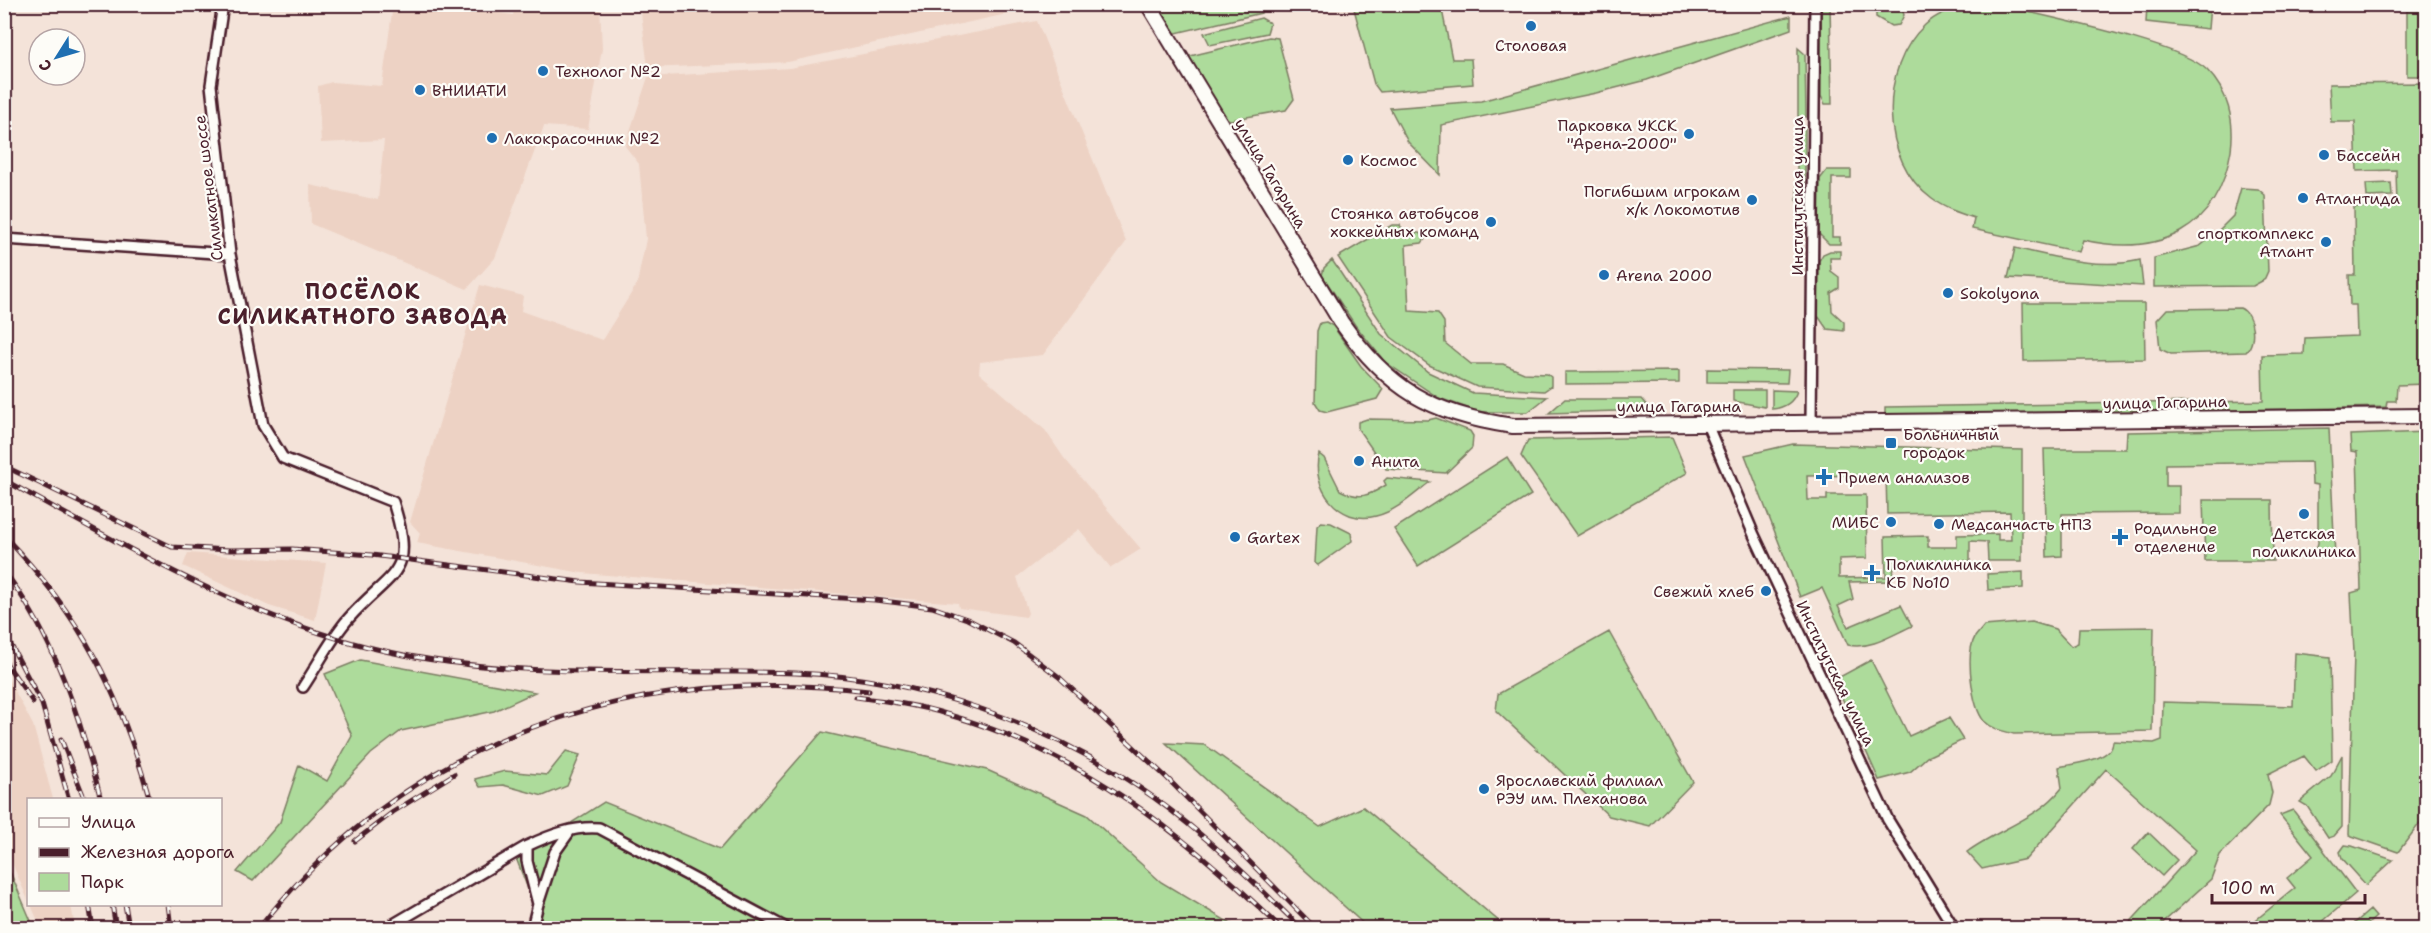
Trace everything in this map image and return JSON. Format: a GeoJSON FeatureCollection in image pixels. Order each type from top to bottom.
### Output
{"type":"FeatureCollection","features":[{"type":"Feature","properties":{"kind":"main road","name":"улица Гагарина"},"geometry":{"type":"LineString","coordinates":[[1148,4],[1341,322],[1362,351],[1383,374],[1434,406],[1483,421],[1513,426],[1706,422],[1811,423],[2427,416]]}},
{"type":"Feature","properties":{"kind":"street","name":"Силикатное шоссе"},"geometry":{"type":"LineString","coordinates":[[223,4],[211,85],[230,254],[263,425],[283,458],[393,502],[403,533],[403,559],[383,587],[348,618],[303,687]]}},
{"type":"Feature","properties":{"kind":"street","name":"Институтская улица"},"geometry":{"type":"LineString","coordinates":[[1811,423],[1815,4]]}},
{"type":"Feature","properties":{"kind":"street"},"geometry":{"type":"LineString","coordinates":[[4,239],[230,254]]}},
{"type":"Feature","properties":{"kind":"street","name":"Институтская улица"},"geometry":{"type":"LineString","coordinates":[[1706,422],[1754,535],[1888,820],[1954,928]]}},
{"type":"Feature","properties":{"kind":"street"},"geometry":{"type":"LineString","coordinates":[[387,928],[527,846],[546,837],[582,827],[599,828],[786,928]]}},
{"type":"Feature","properties":{"kind":"street"},"geometry":{"type":"LineString","coordinates":[[532,928],[555,852],[570,831]]}},
{"type":"Feature","properties":{"kind":"street"},"geometry":{"type":"LineString","coordinates":[[527,846],[527,861],[538,904]]}},
{"type":"Feature","properties":{"kind":"shaded area"},"geometry":{"type":"Polygon","coordinates":[[[1033,4],[1034,8],[788,62],[648,68],[640,5],[1033,4]]]}},
{"type":"Feature","properties":{"kind":"shaded area"},"geometry":{"type":"Polygon","coordinates":[[[393,5],[440,5],[513,15],[515,5],[600,5],[602,49],[588,129],[544,126],[495,258],[467,289],[311,224],[310,185],[378,200],[384,140],[321,143],[318,86],[332,82],[382,86],[393,5]]]}},
{"type":"Feature","properties":{"kind":"shaded area"},"geometry":{"type":"Polygon","coordinates":[[[1037,21],[1126,242],[1043,355],[980,362],[979,373],[1045,430],[1064,458],[1141,549],[1111,568],[1079,529],[1017,577],[1028,613],[1026,617],[959,608],[958,603],[582,573],[417,543],[420,533],[410,522],[480,285],[523,296],[521,311],[602,340],[637,284],[646,239],[639,164],[625,146],[648,77],[790,68],[1037,21]]]}},
{"type":"Feature","properties":{"kind":"shaded area"},"geometry":{"type":"Polygon","coordinates":[[[188,553],[326,563],[315,620],[269,606],[183,566],[188,553]]]}},
{"type":"Feature","properties":{"kind":"shaded area"},"geometry":{"type":"Polygon","coordinates":[[[4,671],[33,725],[53,798],[27,798],[27,898],[5,847],[4,671]]]}},
{"type":"Feature","properties":{"kind":"shaded area"},"geometry":{"type":"Polygon","coordinates":[[[31,906],[71,906],[75,928],[41,928],[31,906]]]}},
{"type":"Feature","properties":{"kind":"green space"},"geometry":{"type":"Polygon","coordinates":[[[1253,4],[1262,9],[1261,13],[1172,34],[1153,5],[1253,4]]]}},
{"type":"Feature","properties":{"kind":"green space"},"geometry":{"type":"Polygon","coordinates":[[[1353,5],[1441,5],[1452,59],[1471,59],[1473,84],[1380,92],[1374,84],[1353,5]]]}},
{"type":"Feature","properties":{"kind":"green space"},"geometry":{"type":"Polygon","coordinates":[[[1821,5],[1830,5],[1832,104],[1825,104],[1821,96],[1821,5]]]}},
{"type":"Feature","properties":{"kind":"green space"},"geometry":{"type":"Polygon","coordinates":[[[1876,5],[1901,5],[1904,15],[1899,25],[1891,26],[1876,17],[1876,5]]]}},
{"type":"Feature","properties":{"kind":"green space"},"geometry":{"type":"Polygon","coordinates":[[[1970,5],[1999,5],[2141,40],[2192,60],[2207,70],[2225,97],[2231,117],[2232,139],[2224,178],[2213,201],[2198,219],[2181,232],[2160,240],[2136,244],[2111,244],[2083,240],[2079,252],[1972,229],[1974,218],[1947,208],[1932,199],[1915,182],[1902,162],[1891,114],[1893,89],[1899,65],[1910,43],[1925,25],[1946,12],[1970,5]]]}},
{"type":"Feature","properties":{"kind":"green space"},"geometry":{"type":"Polygon","coordinates":[[[2147,5],[2210,5],[2208,29],[2146,22],[2147,5]]]}},
{"type":"Feature","properties":{"kind":"green space"},"geometry":{"type":"Polygon","coordinates":[[[2407,5],[2426,5],[2426,76],[2407,76],[2407,5]]]}},
{"type":"Feature","properties":{"kind":"green space"},"geometry":{"type":"Polygon","coordinates":[[[1791,16],[1791,29],[1647,80],[1596,93],[1441,125],[1440,175],[1408,142],[1390,108],[1481,101],[1791,16]]]}},
{"type":"Feature","properties":{"kind":"green space"},"geometry":{"type":"Polygon","coordinates":[[[1261,18],[1270,23],[1267,33],[1210,45],[1204,33],[1261,18]]]}},
{"type":"Feature","properties":{"kind":"green space"},"geometry":{"type":"Polygon","coordinates":[[[1269,37],[1278,38],[1294,99],[1286,110],[1230,120],[1221,116],[1186,57],[1269,37]]]}},
{"type":"Feature","properties":{"kind":"green space"},"geometry":{"type":"Polygon","coordinates":[[[1798,48],[1805,54],[1806,117],[1798,117],[1798,48]]]}},
{"type":"Feature","properties":{"kind":"green space"},"geometry":{"type":"Polygon","coordinates":[[[2426,83],[2426,384],[2397,385],[2396,401],[2387,401],[2386,407],[1885,417],[1885,407],[2263,401],[2262,355],[2304,354],[2305,338],[2357,336],[2356,305],[2350,305],[2349,275],[2355,275],[2354,207],[2397,206],[2396,170],[2357,171],[2355,122],[2331,122],[2329,84],[2426,83]]]}},
{"type":"Feature","properties":{"kind":"green space"},"geometry":{"type":"Polygon","coordinates":[[[1797,127],[1805,127],[1805,200],[1797,201],[1797,127]]]}},
{"type":"Feature","properties":{"kind":"green space"},"geometry":{"type":"Polygon","coordinates":[[[1827,170],[1851,170],[1851,178],[1832,178],[1832,237],[1840,237],[1840,244],[1829,244],[1819,234],[1820,179],[1827,170]]]}},
{"type":"Feature","properties":{"kind":"green space"},"geometry":{"type":"Polygon","coordinates":[[[2391,183],[2392,196],[2367,197],[2366,184],[2391,183]]]}},
{"type":"Feature","properties":{"kind":"green space"},"geometry":{"type":"Polygon","coordinates":[[[2241,188],[2258,189],[2265,195],[2268,271],[2264,280],[2253,286],[2154,287],[2154,258],[2200,246],[2215,234],[2233,216],[2241,188]]]}},
{"type":"Feature","properties":{"kind":"green space"},"geometry":{"type":"Polygon","coordinates":[[[1392,225],[1400,225],[1404,233],[1419,233],[1426,238],[1422,243],[1406,245],[1409,311],[1438,313],[1444,322],[1445,343],[1471,364],[1503,364],[1524,373],[1547,374],[1551,377],[1551,386],[1544,391],[1477,387],[1429,365],[1391,337],[1338,257],[1392,225]]]}},
{"type":"Feature","properties":{"kind":"green space"},"geometry":{"type":"Polygon","coordinates":[[[2015,248],[2093,263],[2125,263],[2140,260],[2143,286],[2008,278],[2015,248]]]}},
{"type":"Feature","properties":{"kind":"green space"},"geometry":{"type":"Polygon","coordinates":[[[1840,251],[1840,258],[1830,258],[1831,271],[1839,277],[1839,288],[1831,293],[1832,311],[1844,322],[1844,331],[1827,329],[1818,316],[1819,261],[1823,254],[1840,251]]]}},
{"type":"Feature","properties":{"kind":"green space"},"geometry":{"type":"Polygon","coordinates":[[[1332,260],[1381,334],[1428,372],[1473,393],[1547,397],[1528,412],[1479,412],[1439,398],[1385,362],[1355,325],[1322,275],[1324,268],[1332,260]]]}},
{"type":"Feature","properties":{"kind":"green space"},"geometry":{"type":"Polygon","coordinates":[[[2023,303],[2144,303],[2145,359],[2024,361],[2023,303]]]}},
{"type":"Feature","properties":{"kind":"green space"},"geometry":{"type":"Polygon","coordinates":[[[2240,308],[2245,311],[2251,322],[2253,335],[2246,352],[2171,354],[2160,349],[2157,320],[2167,309],[2240,308]]]}},
{"type":"Feature","properties":{"kind":"green space"},"geometry":{"type":"Polygon","coordinates":[[[1326,322],[1333,326],[1361,366],[1383,389],[1377,399],[1327,412],[1320,410],[1315,402],[1317,331],[1320,323],[1326,322]]]}},
{"type":"Feature","properties":{"kind":"green space"},"geometry":{"type":"Polygon","coordinates":[[[1707,369],[1788,370],[1787,383],[1707,382],[1707,369]]]}},
{"type":"Feature","properties":{"kind":"green space"},"geometry":{"type":"Polygon","coordinates":[[[1679,371],[1679,383],[1565,384],[1565,372],[1679,371]]]}},
{"type":"Feature","properties":{"kind":"green space"},"geometry":{"type":"Polygon","coordinates":[[[1733,390],[1765,390],[1765,407],[1733,401],[1733,390]]]}},
{"type":"Feature","properties":{"kind":"green space"},"geometry":{"type":"Polygon","coordinates":[[[1772,390],[1797,391],[1788,404],[1772,409],[1772,390]]]}},
{"type":"Feature","properties":{"kind":"green space"},"geometry":{"type":"Polygon","coordinates":[[[1565,399],[1641,399],[1651,410],[1549,413],[1565,399]]]}},
{"type":"Feature","properties":{"kind":"green space"},"geometry":{"type":"Polygon","coordinates":[[[1436,418],[1470,431],[1473,436],[1472,448],[1446,473],[1386,469],[1358,429],[1358,422],[1367,419],[1428,420],[1436,418]]]}},
{"type":"Feature","properties":{"kind":"green space"},"geometry":{"type":"Polygon","coordinates":[[[2329,428],[2335,557],[2314,557],[2318,543],[2318,485],[2312,484],[2311,462],[2166,464],[2166,486],[2179,486],[2179,513],[2062,514],[2062,556],[2047,557],[2044,449],[2126,449],[2127,432],[2329,428]]]}},
{"type":"Feature","properties":{"kind":"green space"},"geometry":{"type":"Polygon","coordinates":[[[2426,432],[2426,815],[2398,852],[2349,835],[2354,653],[2351,593],[2361,590],[2357,452],[2351,451],[2350,435],[2426,432]]]}},
{"type":"Feature","properties":{"kind":"green space"},"geometry":{"type":"Polygon","coordinates":[[[1672,437],[1687,473],[1577,536],[1521,456],[1528,440],[1672,437]]]}},
{"type":"Feature","properties":{"kind":"green space"},"geometry":{"type":"Polygon","coordinates":[[[1793,444],[2022,450],[2022,561],[1988,561],[1987,542],[1970,541],[1970,561],[1895,561],[1892,581],[1849,582],[1853,599],[1838,606],[1848,627],[1901,605],[1912,626],[1873,644],[1848,645],[1822,588],[1800,597],[1745,455],[1793,444]],[[1886,475],[1807,476],[1808,500],[1827,500],[1827,495],[1866,495],[1867,558],[1839,559],[1839,578],[1886,577],[1885,537],[1928,536],[1928,547],[1957,547],[1957,535],[1998,534],[1998,540],[2011,540],[2010,512],[1887,514],[1886,475]]]}},
{"type":"Feature","properties":{"kind":"green space"},"geometry":{"type":"Polygon","coordinates":[[[1319,454],[1324,458],[1340,490],[1353,495],[1374,492],[1386,485],[1384,481],[1387,478],[1430,482],[1405,502],[1384,514],[1363,518],[1350,515],[1330,501],[1323,491],[1317,467],[1319,454]]]}},
{"type":"Feature","properties":{"kind":"green space"},"geometry":{"type":"Polygon","coordinates":[[[1507,457],[1531,495],[1418,566],[1394,529],[1507,457]]]}},
{"type":"Feature","properties":{"kind":"green space"},"geometry":{"type":"Polygon","coordinates":[[[2203,500],[2272,500],[2273,561],[2205,561],[2203,500]]]}},
{"type":"Feature","properties":{"kind":"green space"},"geometry":{"type":"Polygon","coordinates":[[[1321,522],[1331,523],[1351,533],[1352,541],[1318,565],[1315,563],[1317,526],[1321,522]]]}},
{"type":"Feature","properties":{"kind":"green space"},"geometry":{"type":"Polygon","coordinates":[[[2023,572],[2023,588],[1988,590],[1987,574],[2023,572]]]}},
{"type":"Feature","properties":{"kind":"green space"},"geometry":{"type":"Polygon","coordinates":[[[2032,622],[2055,629],[2071,646],[2078,643],[2079,628],[2154,627],[2152,731],[2014,734],[1987,724],[1976,704],[1971,680],[1970,655],[1975,637],[1984,626],[2032,622]]]}},
{"type":"Feature","properties":{"kind":"green space"},"geometry":{"type":"Polygon","coordinates":[[[1609,632],[1693,782],[1650,826],[1609,816],[1496,711],[1498,694],[1609,632]]]}},
{"type":"Feature","properties":{"kind":"green space"},"geometry":{"type":"Polygon","coordinates":[[[2295,653],[2330,657],[2332,760],[2316,771],[2304,756],[2268,774],[2272,793],[2269,805],[2220,855],[2211,879],[2157,928],[2125,928],[2196,850],[2106,769],[2026,859],[1982,869],[1967,852],[2030,816],[2052,799],[2062,788],[2059,767],[2100,757],[2111,748],[2113,741],[2154,743],[2162,740],[2163,702],[2293,706],[2295,653]]]}},
{"type":"Feature","properties":{"kind":"green space"},"geometry":{"type":"Polygon","coordinates":[[[360,660],[535,692],[494,711],[401,731],[371,754],[253,881],[237,872],[280,822],[299,765],[327,781],[352,736],[325,674],[360,660]]]}},
{"type":"Feature","properties":{"kind":"green space"},"geometry":{"type":"Polygon","coordinates":[[[1871,660],[1909,736],[1949,718],[1963,740],[1927,757],[1910,772],[1879,780],[1834,680],[1871,660]]]}},
{"type":"Feature","properties":{"kind":"green space"},"geometry":{"type":"Polygon","coordinates":[[[822,732],[987,770],[1087,815],[1161,882],[1238,928],[531,928],[537,912],[516,858],[604,802],[720,849],[822,732]]]}},
{"type":"Feature","properties":{"kind":"green space"},"geometry":{"type":"Polygon","coordinates":[[[1166,743],[1205,745],[1320,827],[1363,807],[1507,928],[1368,928],[1166,743]]]}},
{"type":"Feature","properties":{"kind":"green space"},"geometry":{"type":"Polygon","coordinates":[[[566,751],[580,755],[567,786],[543,796],[503,785],[480,787],[475,779],[505,771],[547,775],[566,751]]]}},
{"type":"Feature","properties":{"kind":"green space"},"geometry":{"type":"Polygon","coordinates":[[[2342,755],[2342,827],[2334,836],[2328,838],[2307,806],[2300,802],[2331,776],[2342,755]]]}},
{"type":"Feature","properties":{"kind":"green space"},"geometry":{"type":"Polygon","coordinates":[[[2293,810],[2356,893],[2315,928],[2246,928],[2295,888],[2287,878],[2313,856],[2280,815],[2293,810]]]}},
{"type":"Feature","properties":{"kind":"green space"},"geometry":{"type":"Polygon","coordinates":[[[2148,832],[2177,860],[2162,876],[2133,849],[2148,832]]]}},
{"type":"Feature","properties":{"kind":"green space"},"geometry":{"type":"Polygon","coordinates":[[[2345,845],[2393,860],[2366,885],[2342,858],[2340,852],[2345,845]]]}},
{"type":"Feature","properties":{"kind":"green space"},"geometry":{"type":"Polygon","coordinates":[[[5,860],[34,928],[5,928],[5,860]]]}},
{"type":"Feature","properties":{"kind":"green space"},"geometry":{"type":"Polygon","coordinates":[[[2370,910],[2376,917],[2363,928],[2349,928],[2370,910]]]}},
{"type":"Feature","properties":{"kind":"railway"},"geometry":{"type":"LineString","coordinates":[[4,466],[172,547],[230,550],[292,549],[372,555],[580,582],[875,600],[932,607],[967,619],[1014,643],[1059,677],[1168,779],[1315,928]]}},
{"type":"Feature","properties":{"kind":"railway"},"geometry":{"type":"LineString","coordinates":[[4,480],[142,555],[236,601],[334,638],[385,651],[436,660],[538,670],[795,673],[842,677],[889,684],[936,695],[983,710],[1028,727],[1072,748],[1114,771],[1153,797],[1211,843],[1301,928]]}},
{"type":"Feature","properties":{"kind":"railway"},"geometry":{"type":"LineString","coordinates":[[4,536],[56,596],[77,626],[95,658],[125,725],[149,798]]}},
{"type":"Feature","properties":{"kind":"railway"},"geometry":{"type":"LineString","coordinates":[[4,571],[38,623],[52,651],[85,740],[100,798]]}},
{"type":"Feature","properties":{"kind":"railway"},"geometry":{"type":"LineString","coordinates":[[4,632],[42,704],[68,798]]}},
{"type":"Feature","properties":{"kind":"railway"},"geometry":{"type":"LineString","coordinates":[[4,660],[33,702]]}},
{"type":"Feature","properties":{"kind":"railway"},"geometry":{"type":"LineString","coordinates":[[259,928],[319,862],[385,807],[456,762],[531,728],[611,704],[695,690],[781,686],[869,691]]}},
{"type":"Feature","properties":{"kind":"railway"},"geometry":{"type":"LineString","coordinates":[[856,697],[924,708],[995,730],[1042,750],[1085,773],[1168,829],[1244,893],[1281,928]]}},
{"type":"Feature","properties":{"kind":"railway"},"geometry":{"type":"LineString","coordinates":[[61,739],[84,798]]}},
{"type":"Feature","properties":{"kind":"railway"},"geometry":{"type":"LineString","coordinates":[[355,841],[393,812],[454,774]]}},
{"type":"Feature","properties":{"kind":"railway"},"geometry":{"type":"LineString","coordinates":[[89,906],[93,928]]}},
{"type":"Feature","properties":{"kind":"railway"},"geometry":{"type":"LineString","coordinates":[[112,906],[116,928]]}},
{"type":"Feature","properties":{"kind":"railway"},"geometry":{"type":"LineString","coordinates":[[125,906],[129,928]]}},
{"type":"Feature","properties":{"kind":"railway"},"geometry":{"type":"LineString","coordinates":[[168,906],[171,928]]}},
{"type":"Feature","properties":{"kind":"place","name":"Столовая"},"geometry":{"type":"Point","coordinates":[1531,26]}},
{"type":"Feature","properties":{"kind":"place","name":"Технолог №2"},"geometry":{"type":"Point","coordinates":[543,71]}},
{"type":"Feature","properties":{"kind":"place","name":"ВНИИАТИ"},"geometry":{"type":"Point","coordinates":[420,90]}},
{"type":"Feature","properties":{"kind":"place","name":"Парковка УКСК \"Арена-2000\""},"geometry":{"type":"Point","coordinates":[1689,134]}},
{"type":"Feature","properties":{"kind":"place","name":"Лакокрасочник №2"},"geometry":{"type":"Point","coordinates":[492,138]}},
{"type":"Feature","properties":{"kind":"place","name":"Бассейн"},"geometry":{"type":"Point","coordinates":[2324,155]}},
{"type":"Feature","properties":{"kind":"place","name":"Космос"},"geometry":{"type":"Point","coordinates":[1348,160]}},
{"type":"Feature","properties":{"kind":"place","name":"Атлантида"},"geometry":{"type":"Point","coordinates":[2303,198]}},
{"type":"Feature","properties":{"kind":"place","name":"Погибшим игрокам х/к Локомотив"},"geometry":{"type":"Point","coordinates":[1752,200]}},
{"type":"Feature","properties":{"kind":"place","name":"Стоянка автобусов хоккейных команд"},"geometry":{"type":"Point","coordinates":[1491,222]}},
{"type":"Feature","properties":{"kind":"place","name":"спорткомплекс Атлант"},"geometry":{"type":"Point","coordinates":[2326,242]}},
{"type":"Feature","properties":{"kind":"place","name":"Arena 2000"},"geometry":{"type":"Point","coordinates":[1604,275]}},
{"type":"Feature","properties":{"kind":"place","name":"Sokolyona"},"geometry":{"type":"Point","coordinates":[1948,293]}},
{"type":"Feature","properties":{"kind":"place","name":"Больничный городок"},"geometry":{"type":"Point","coordinates":[1891,443]}},
{"type":"Feature","properties":{"kind":"place","name":"Анита"},"geometry":{"type":"Point","coordinates":[1359,461]}},
{"type":"Feature","properties":{"kind":"place","name":"Прием анализов"},"geometry":{"type":"Point","coordinates":[1824,477]}},
{"type":"Feature","properties":{"kind":"place","name":"Детская поликлиника"},"geometry":{"type":"Point","coordinates":[2304,514]}},
{"type":"Feature","properties":{"kind":"place","name":"МИБС"},"geometry":{"type":"Point","coordinates":[1891,522]}},
{"type":"Feature","properties":{"kind":"place","name":"Медсанчасть НПЗ"},"geometry":{"type":"Point","coordinates":[1939,524]}},
{"type":"Feature","properties":{"kind":"place","name":"Gartex"},"geometry":{"type":"Point","coordinates":[1235,537]}},
{"type":"Feature","properties":{"kind":"place","name":"Родильное отделение"},"geometry":{"type":"Point","coordinates":[2120,537]}},
{"type":"Feature","properties":{"kind":"place","name":"Поликлиника КБ No10"},"geometry":{"type":"Point","coordinates":[1872,573]}},
{"type":"Feature","properties":{"kind":"place","name":"Свежий хлеб"},"geometry":{"type":"Point","coordinates":[1766,591]}},
{"type":"Feature","properties":{"kind":"place","name":"Ярославский филиал РЭУ им. Плеханова"},"geometry":{"type":"Point","coordinates":[1484,789]}},
{"type":"Feature","properties":{"kind":"district","name":"ПОСЁЛОК СИЛИКАТНОГО ЗАВОДА"},"geometry":{"type":"Point","coordinates":[363,304]}}]}
